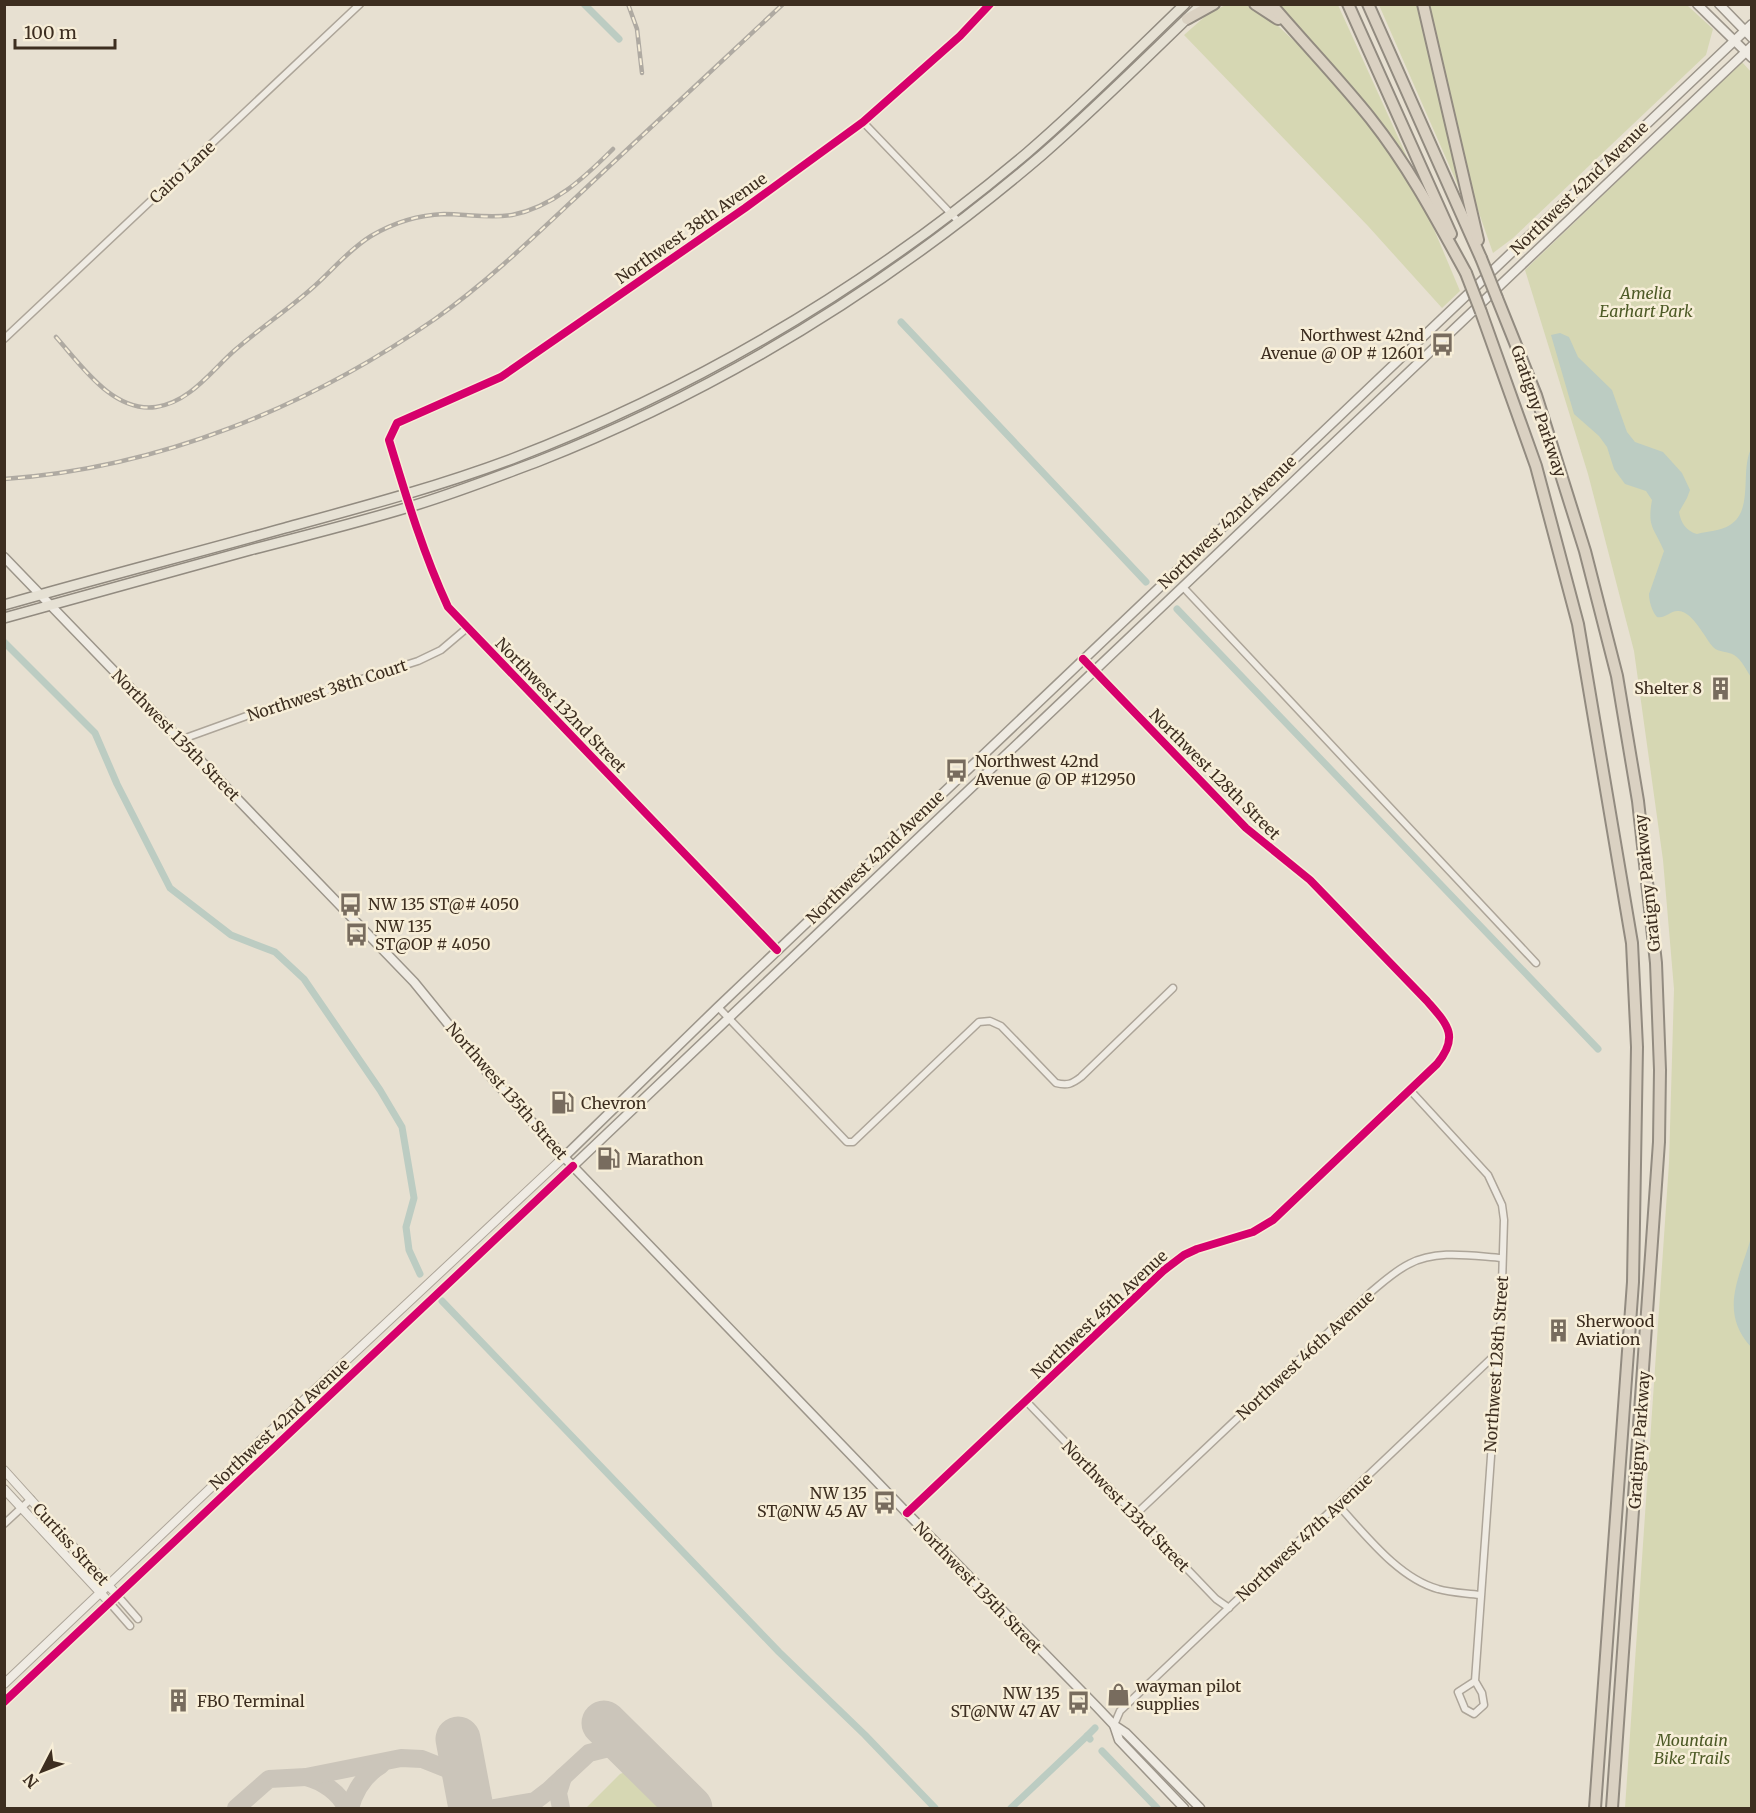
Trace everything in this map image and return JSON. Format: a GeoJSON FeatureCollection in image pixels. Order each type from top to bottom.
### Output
{"type":"FeatureCollection","features":[{"type":"Feature","properties":{"kind":"highway"},"geometry":{"type":"LineString","coordinates":[[1187,19],[1214,4]]}},
{"type":"Feature","properties":{"kind":"highway"},"geometry":{"type":"LineString","coordinates":[[1256,4],[1292,28]]}},
{"type":"Feature","properties":{"kind":"highway"},"geometry":{"type":"LineString","coordinates":[[1271,4],[1371,119],[1412,177],[1466,273]]}},
{"type":"Feature","properties":{"kind":"highway","name":"Gratigny Parkway"},"geometry":{"type":"LineString","coordinates":[[1348,4],[1444,218],[1481,312],[1536,466],[1578,624],[1632,943],[1637,1047],[1633,1282],[1595,1809]]}},
{"type":"Feature","properties":{"kind":"highway","name":"Gratigny Parkway"},"geometry":{"type":"LineString","coordinates":[[1368,4],[1481,258],[1536,395],[1585,551],[1617,676],[1638,801],[1656,963],[1660,1070],[1659,1142],[1612,1809]]}},
{"type":"Feature","properties":{"kind":"highway"},"geometry":{"type":"LineString","coordinates":[[1423,4],[1472,210],[1481,258]]}},
{"type":"Feature","properties":{"kind":"main road"},"geometry":{"type":"LineString","coordinates":[[4,605],[405,496],[552,443],[613,417],[696,376],[824,303],[886,262],[951,214],[1028,152],[1185,4]]}},
{"type":"Feature","properties":{"kind":"main road"},"geometry":{"type":"LineString","coordinates":[[4,618],[410,507],[541,460],[629,422],[692,391],[800,332],[846,303],[959,222],[1061,138],[1202,4]]}},
{"type":"Feature","properties":{"kind":"main road"},"geometry":{"type":"LineString","coordinates":[[1697,4],[1734,40],[1750,52]]}},
{"type":"Feature","properties":{"kind":"main road"},"geometry":{"type":"LineString","coordinates":[[1719,4],[1752,38]]}},
{"type":"Feature","properties":{"kind":"main road","name":"Northwest 42nd Avenue"},"geometry":{"type":"LineString","coordinates":[[564,1157],[973,763],[1752,24]]}},
{"type":"Feature","properties":{"kind":"main road","name":"Northwest 42nd Avenue"},"geometry":{"type":"LineString","coordinates":[[573,1166],[1750,52]]}},
{"type":"Feature","properties":{"kind":"main road"},"geometry":{"type":"LineString","coordinates":[[1385,372],[1397,384]]}},
{"type":"Feature","properties":{"kind":"main road"},"geometry":{"type":"LineString","coordinates":[[1271,481],[1282,493]]}},
{"type":"Feature","properties":{"kind":"main road","name":"Northwest 135th Street"},"geometry":{"type":"LineString","coordinates":[[4,557],[414,982],[492,1078],[564,1157],[907,1513],[1114,1725],[1126,1733],[1200,1809]]}},
{"type":"Feature","properties":{"kind":"main road"},"geometry":{"type":"LineString","coordinates":[[1028,712],[1039,724]]}},
{"type":"Feature","properties":{"kind":"main road"},"geometry":{"type":"LineString","coordinates":[[973,763],[985,775]]}},
{"type":"Feature","properties":{"kind":"main road"},"geometry":{"type":"LineString","coordinates":[[777,950],[789,962]]}},
{"type":"Feature","properties":{"kind":"main road","name":"Northwest 135th Street"},"geometry":{"type":"LineString","coordinates":[[1114,1725],[1119,1740],[1184,1809]]}},
{"type":"Feature","properties":{"kind":"street","name":"Cairo Lane"},"geometry":{"type":"LineString","coordinates":[[4,339],[360,4]]}},
{"type":"Feature","properties":{"kind":"street","name":"Northwest 38th Avenue"},"geometry":{"type":"LineString","coordinates":[[389,440],[397,423],[501,377],[745,208],[863,122],[960,36],[990,4]]}},
{"type":"Feature","properties":{"kind":"street"},"geometry":{"type":"LineString","coordinates":[[863,122],[959,222]]}},
{"type":"Feature","properties":{"kind":"street","name":"Northwest 132nd Street"},"geometry":{"type":"LineString","coordinates":[[389,440],[405,496],[437,584],[448,607],[777,950]]}},
{"type":"Feature","properties":{"kind":"street"},"geometry":{"type":"LineString","coordinates":[[1183,587],[1536,963]]}},
{"type":"Feature","properties":{"kind":"street","name":"Northwest 38th Court"},"geometry":{"type":"LineString","coordinates":[[180,740],[252,714],[418,661],[441,650],[467,628]]}},
{"type":"Feature","properties":{"kind":"street","name":"Northwest 128th Street"},"geometry":{"type":"LineString","coordinates":[[1083,659],[1246,828],[1310,880],[1441,1016],[1449,1029],[1450,1036]]}},
{"type":"Feature","properties":{"kind":"street"},"geometry":{"type":"LineString","coordinates":[[718,1007],[847,1142],[853,1142],[979,1022],[990,1022],[1000,1026],[1056,1083],[1073,1084],[1173,988]]}},
{"type":"Feature","properties":{"kind":"street","name":"Northwest 45th Avenue"},"geometry":{"type":"LineString","coordinates":[[907,1513],[1163,1271],[1190,1252],[1253,1232],[1273,1220],[1442,1058],[1448,1047],[1450,1036]]}},
{"type":"Feature","properties":{"kind":"street","name":"Northwest 128th Street"},"geometry":{"type":"LineString","coordinates":[[1410,1090],[1488,1175],[1502,1204],[1504,1220],[1475,1681]]}},
{"type":"Feature","properties":{"kind":"street","name":"Northwest 42nd Avenue"},"geometry":{"type":"LineString","coordinates":[[4,1684],[564,1157]]}},
{"type":"Feature","properties":{"kind":"street","name":"Northwest 42nd Avenue"},"geometry":{"type":"LineString","coordinates":[[4,1702],[573,1166]]}},
{"type":"Feature","properties":{"kind":"street","name":"Northwest 46th Avenue"},"geometry":{"type":"LineString","coordinates":[[1136,1514],[1371,1292],[1395,1273],[1408,1264],[1424,1258],[1452,1254],[1502,1258]]}},
{"type":"Feature","properties":{"kind":"street"},"geometry":{"type":"LineString","coordinates":[[418,1294],[426,1303]]}},
{"type":"Feature","properties":{"kind":"street","name":"Northwest 47th Avenue"},"geometry":{"type":"LineString","coordinates":[[1114,1725],[1120,1711],[1497,1353]]}},
{"type":"Feature","properties":{"kind":"street","name":"Northwest 133rd Street"},"geometry":{"type":"LineString","coordinates":[[1026,1401],[1216,1599],[1229,1608]]}},
{"type":"Feature","properties":{"kind":"street"},"geometry":{"type":"LineString","coordinates":[[261,1441],[270,1451]]}},
{"type":"Feature","properties":{"kind":"street","name":"Curtiss Street"},"geometry":{"type":"LineString","coordinates":[[4,1470],[138,1619]]}},
{"type":"Feature","properties":{"kind":"street","name":"Curtiss Street"},"geometry":{"type":"LineString","coordinates":[[4,1489],[130,1626]]}},
{"type":"Feature","properties":{"kind":"street"},"geometry":{"type":"LineString","coordinates":[[4,1524],[31,1499]]}},
{"type":"Feature","properties":{"kind":"street"},"geometry":{"type":"LineString","coordinates":[[1338,1505],[1396,1566],[1419,1582],[1439,1590],[1480,1595]]}},
{"type":"Feature","properties":{"kind":"street"},"geometry":{"type":"LineString","coordinates":[[1475,1681],[1482,1694],[1484,1705],[1474,1714],[1465,1709],[1458,1692],[1475,1681]]}},
{"type":"Feature","properties":{"kind":"green space"},"geometry":{"type":"Polygon","coordinates":[[[1226,5],[1246,5],[1264,13],[1307,53],[1367,123],[1404,173],[1433,227],[1460,291],[1442,308],[1368,226],[1184,35],[1210,12],[1226,5]]]}},
{"type":"Feature","properties":{"kind":"green space"},"geometry":{"type":"Polygon","coordinates":[[[1275,5],[1338,5],[1413,170],[1275,5]]]}},
{"type":"Feature","properties":{"kind":"green space"},"geometry":{"type":"Polygon","coordinates":[[[1379,5],[1419,5],[1463,197],[1379,5]]]}},
{"type":"Feature","properties":{"kind":"green space"},"geometry":{"type":"Polygon","coordinates":[[[1426,5],[1687,5],[1713,29],[1706,55],[1513,238],[1493,253],[1473,196],[1426,5]]]}},
{"type":"Feature","properties":{"kind":"green space","name":"Amelia Earhart Park"},"geometry":{"type":"Polygon","coordinates":[[[1742,62],[1751,72],[1751,1808],[1625,1808],[1669,1163],[1674,989],[1663,860],[1634,651],[1588,474],[1525,270],[1742,62]]]}},
{"type":"Feature","properties":{"kind":"green space"},"geometry":{"type":"Polygon","coordinates":[[[625,1772],[635,1774],[670,1808],[586,1808],[620,1774],[625,1772]]]}},
{"type":"Feature","properties":{"kind":"shaded area"},"geometry":{"type":"Polygon","coordinates":[[[1560,333],[1569,337],[1578,357],[1612,390],[1627,432],[1635,442],[1663,452],[1682,473],[1690,490],[1679,512],[1683,523],[1690,531],[1697,534],[1718,530],[1730,525],[1737,518],[1742,510],[1746,468],[1751,449],[1751,677],[1737,657],[1713,647],[1694,620],[1684,612],[1676,611],[1663,617],[1657,617],[1654,612],[1649,594],[1664,551],[1651,522],[1652,500],[1646,491],[1625,484],[1614,469],[1607,447],[1599,436],[1574,414],[1551,335],[1560,333]]]}},
{"type":"Feature","properties":{"kind":"shaded area"},"geometry":{"type":"Polygon","coordinates":[[[1751,1238],[1752,1347],[1741,1334],[1734,1308],[1737,1281],[1751,1238]]]}},
{"type":"Feature","properties":{"kind":"waterway"},"geometry":{"type":"LineString","coordinates":[[584,4],[619,39]]}},
{"type":"Feature","properties":{"kind":"waterway"},"geometry":{"type":"LineString","coordinates":[[901,322],[1146,582]]}},
{"type":"Feature","properties":{"kind":"waterway"},"geometry":{"type":"LineString","coordinates":[[1177,609],[1598,1049]]}},
{"type":"Feature","properties":{"kind":"waterway"},"geometry":{"type":"LineString","coordinates":[[4,642],[95,733],[117,784],[170,888],[231,935],[275,952],[304,979],[380,1090],[402,1127],[414,1198],[406,1227],[409,1250],[420,1274]]}},
{"type":"Feature","properties":{"kind":"waterway"},"geometry":{"type":"LineString","coordinates":[[442,1301],[779,1652],[865,1735],[935,1808]]}},
{"type":"Feature","properties":{"kind":"waterway"},"geometry":{"type":"LineString","coordinates":[[1087,1736],[1095,1728]]}},
{"type":"Feature","properties":{"kind":"waterway"},"geometry":{"type":"LineString","coordinates":[[1011,1808],[1087,1736],[1090,1739]]}},
{"type":"Feature","properties":{"kind":"waterway"},"geometry":{"type":"LineString","coordinates":[[1102,1751],[1157,1808]]}},
{"type":"Feature","properties":{"kind":"taxiway"},"geometry":{"type":"LineString","coordinates":[[494,1808],[535,1801],[589,1753],[625,1744]]}},
{"type":"Feature","properties":{"kind":"taxiway"},"geometry":{"type":"LineString","coordinates":[[236,1808],[269,1779],[306,1777],[401,1758],[422,1759],[465,1776]]}},
{"type":"Feature","properties":{"kind":"taxiway"},"geometry":{"type":"LineString","coordinates":[[350,1808],[361,1783],[381,1765]]}},
{"type":"Feature","properties":{"kind":"taxiway"},"geometry":{"type":"LineString","coordinates":[[306,1777],[330,1788],[346,1808]]}},
{"type":"Feature","properties":{"kind":"taxiway"},"geometry":{"type":"LineString","coordinates":[[561,1808],[558,1793],[563,1777]]}},
{"type":"Feature","properties":{"kind":"runway"},"geometry":{"type":"LineString","coordinates":[[604,1723],[690,1808]]}},
{"type":"Feature","properties":{"kind":"runway"},"geometry":{"type":"LineString","coordinates":[[458,1739],[471,1808]]}},
{"type":"Feature","properties":{"kind":"railway"},"geometry":{"type":"LineString","coordinates":[[628,4],[637,29],[642,73]]}},
{"type":"Feature","properties":{"kind":"railway"},"geometry":{"type":"LineString","coordinates":[[4,479],[62,473],[119,462],[175,447],[230,428],[284,405],[336,380],[386,351],[455,304],[532,239],[783,4]]}},
{"type":"Feature","properties":{"kind":"railway"},"geometry":{"type":"LineString","coordinates":[[56,337],[87,373],[112,395],[126,403],[140,407],[168,404],[190,392],[235,350],[301,298],[371,236],[388,227],[425,216],[444,214],[495,217],[527,211],[567,190],[613,149]]}},
{"type":"Feature","properties":{"kind":"cycle path"},"geometry":{"type":"LineString","coordinates":[[777,950],[448,607],[423,545],[389,440],[397,423],[501,377],[745,208],[863,122],[960,36],[990,4]]}},
{"type":"Feature","properties":{"kind":"cycle path"},"geometry":{"type":"LineString","coordinates":[[907,1513],[1163,1271],[1184,1255],[1253,1232],[1273,1220],[1437,1064],[1448,1046],[1449,1038],[1445,1024],[1427,1001],[1310,880],[1246,828],[1083,659]]}},
{"type":"Feature","properties":{"kind":"cycle path"},"geometry":{"type":"LineString","coordinates":[[4,1702],[573,1166]]}},
{"type":"Feature","properties":{"kind":"place","name":"Northwest 42nd Avenue @ OP # 12601"},"geometry":{"type":"Point","coordinates":[1442,344]}},
{"type":"Feature","properties":{"kind":"place","name":"Shelter 8"},"geometry":{"type":"Point","coordinates":[1720,688]}},
{"type":"Feature","properties":{"kind":"place","name":"Northwest 42nd Avenue @ OP #12950"},"geometry":{"type":"Point","coordinates":[957,770]}},
{"type":"Feature","properties":{"kind":"place","name":"NW 135 ST@# 4050"},"geometry":{"type":"Point","coordinates":[350,904]}},
{"type":"Feature","properties":{"kind":"place","name":"NW 135 ST@OP # 4050"},"geometry":{"type":"Point","coordinates":[357,935]}},
{"type":"Feature","properties":{"kind":"place","name":"Chevron"},"geometry":{"type":"Point","coordinates":[563,1103]}},
{"type":"Feature","properties":{"kind":"place","name":"Marathon"},"geometry":{"type":"Point","coordinates":[609,1159]}},
{"type":"Feature","properties":{"kind":"place","name":"Sherwood Aviation"},"geometry":{"type":"Point","coordinates":[1558,1330]}},
{"type":"Feature","properties":{"kind":"place","name":"NW 135 ST@NW 45 AV"},"geometry":{"type":"Point","coordinates":[885,1502]}},
{"type":"Feature","properties":{"kind":"place","name":"wayman pilot supplies"},"geometry":{"type":"Point","coordinates":[1118,1695]}},
{"type":"Feature","properties":{"kind":"place","name":"FBO Terminal"},"geometry":{"type":"Point","coordinates":[179,1701]}},
{"type":"Feature","properties":{"kind":"place","name":"NW 135 ST@NW 47 AV"},"geometry":{"type":"Point","coordinates":[1078,1702]}},
{"type":"Feature","properties":{"kind":"park label","name":"Mountain Bike Trails"},"geometry":{"type":"Point","coordinates":[1692,1749]}}]}
